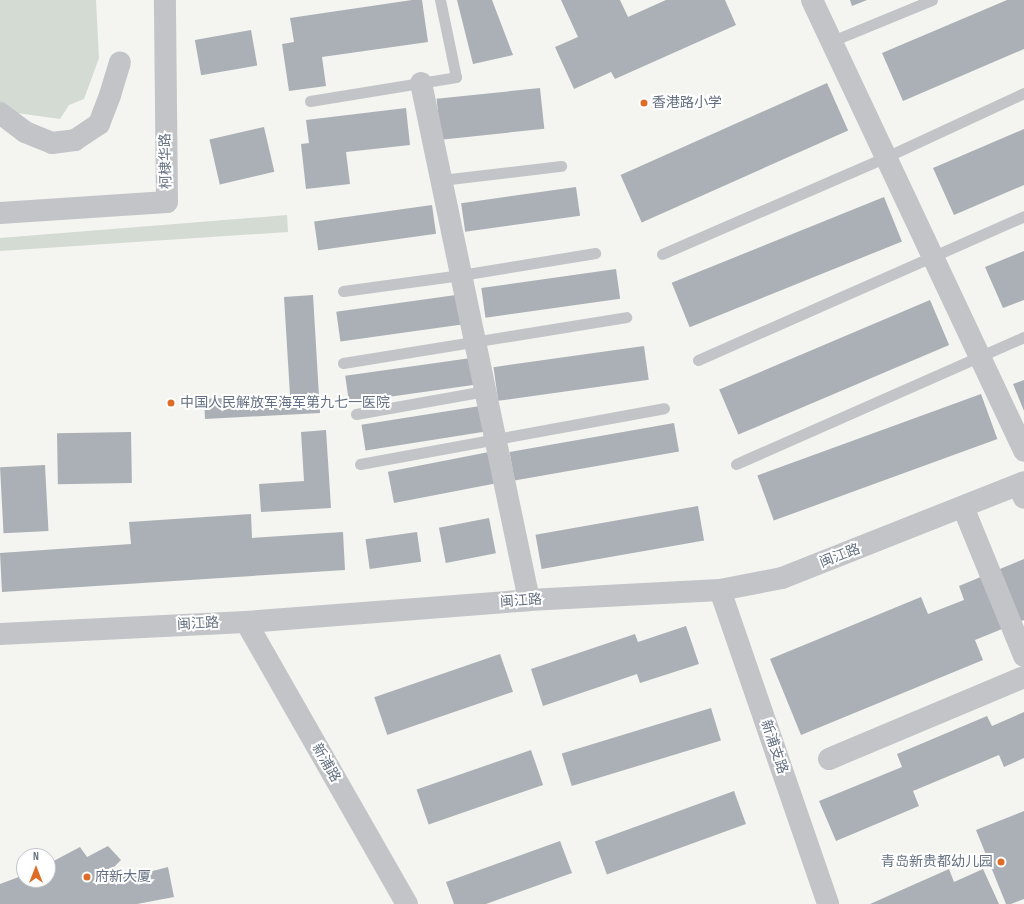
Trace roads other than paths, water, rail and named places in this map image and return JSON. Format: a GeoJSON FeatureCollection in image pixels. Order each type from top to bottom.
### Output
{"type":"FeatureCollection","features":[{"type":"Feature","properties":{"kind":"street","name":"柯棣华路"},"geometry":{"type":"LineString","coordinates":[[0,213],[167,202],[165,0]]}},
{"type":"Feature","properties":{"kind":"street"},"geometry":{"type":"LineString","coordinates":[[812,0],[1024,451]]}},
{"type":"Feature","properties":{"kind":"street"},"geometry":{"type":"LineString","coordinates":[[0,113],[24,132],[52,143],[75,140],[99,124],[120,62]]}},
{"type":"Feature","properties":{"kind":"street"},"geometry":{"type":"LineString","coordinates":[[420,83],[529,600]]}},
{"type":"Feature","properties":{"kind":"street","name":"闽江路"},"geometry":{"type":"LineString","coordinates":[[0,634],[246,622],[529,600],[720,590],[782,578],[963,507],[1022,488]]}},
{"type":"Feature","properties":{"kind":"street"},"geometry":{"type":"LineString","coordinates":[[963,507],[1024,656]]}},
{"type":"Feature","properties":{"kind":"street","name":"新浦支路"},"geometry":{"type":"LineString","coordinates":[[720,590],[828,904]]}},
{"type":"Feature","properties":{"kind":"street","name":"新浦路"},"geometry":{"type":"LineString","coordinates":[[246,622],[407,904]]}},
{"type":"Feature","properties":{"kind":"street"},"geometry":{"type":"LineString","coordinates":[[829,759],[1024,677]]}},
{"type":"Feature","properties":{"kind":"lane"},"geometry":{"type":"LineString","coordinates":[[310,101],[456,77],[440,0]]}},
{"type":"Feature","properties":{"kind":"lane"},"geometry":{"type":"LineString","coordinates":[[832,41],[932,0]]}},
{"type":"Feature","properties":{"kind":"lane"},"geometry":{"type":"LineString","coordinates":[[662,254],[886,157],[1024,93]]}},
{"type":"Feature","properties":{"kind":"lane"},"geometry":{"type":"LineString","coordinates":[[441,180],[561,166]]}},
{"type":"Feature","properties":{"kind":"lane"},"geometry":{"type":"LineString","coordinates":[[698,360],[932,255],[1024,216]]}},
{"type":"Feature","properties":{"kind":"lane"},"geometry":{"type":"LineString","coordinates":[[343,291],[460,275],[595,253]]}},
{"type":"Feature","properties":{"kind":"lane"},"geometry":{"type":"LineString","coordinates":[[343,363],[626,317]]}},
{"type":"Feature","properties":{"kind":"lane"},"geometry":{"type":"LineString","coordinates":[[736,464],[1024,337]]}},
{"type":"Feature","properties":{"kind":"lane"},"geometry":{"type":"LineString","coordinates":[[356,414],[485,391]]}},
{"type":"Feature","properties":{"kind":"lane"},"geometry":{"type":"LineString","coordinates":[[360,464],[664,408]]}},
{"type":"Feature","properties":{"kind":"place","name":"香港路小学"},"geometry":{"type":"Point","coordinates":[644,103]}},
{"type":"Feature","properties":{"kind":"place","name":"中国人民解放军海军第九七一医院"},"geometry":{"type":"Point","coordinates":[171,403]}},
{"type":"Feature","properties":{"kind":"place","name":"青岛新贵都幼儿园"},"geometry":{"type":"Point","coordinates":[1001,862]}},
{"type":"Feature","properties":{"kind":"place","name":"府新大厦"},"geometry":{"type":"Point","coordinates":[87,877]}}]}
